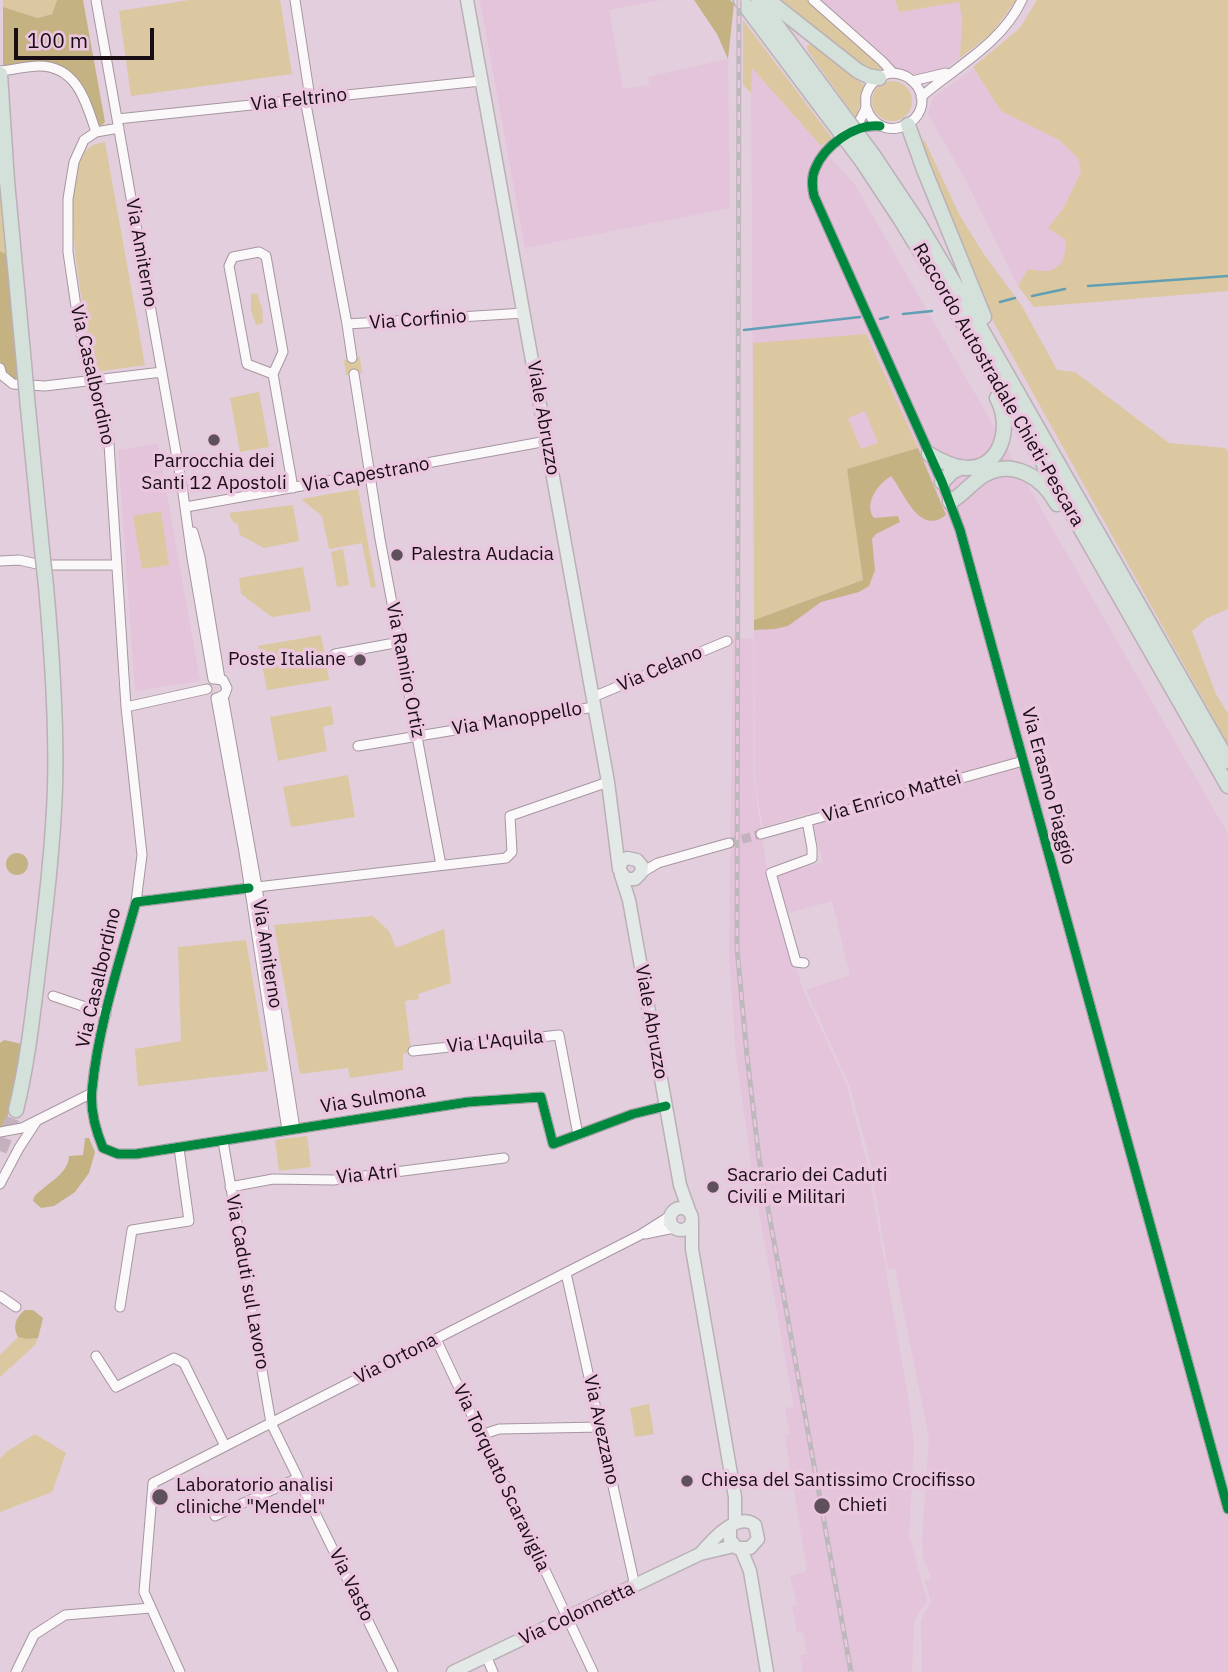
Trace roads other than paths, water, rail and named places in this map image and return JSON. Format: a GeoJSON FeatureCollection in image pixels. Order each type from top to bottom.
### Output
{"type":"FeatureCollection","features":[{"type":"Feature","properties":{"kind":"highway","name":"Raccordo Autostradale Chieti-Pescara"},"geometry":{"type":"LineString","coordinates":[[741,0],[760,5],[830,108],[919,224],[1228,761]]}},
{"type":"Feature","properties":{"kind":"highway"},"geometry":{"type":"LineString","coordinates":[[760,5],[858,71],[868,76],[886,76]]}},
{"type":"Feature","properties":{"kind":"highway"},"geometry":{"type":"LineString","coordinates":[[0,73],[7,181],[46,586],[52,671],[55,785],[38,975],[26,1068],[16,1110]]}},
{"type":"Feature","properties":{"kind":"highway"},"geometry":{"type":"LineString","coordinates":[[908,125],[974,296],[1000,348],[1001,363]]}},
{"type":"Feature","properties":{"kind":"highway","name":"Raccordo Autostradale Chieti-Pescara"},"geometry":{"type":"LineString","coordinates":[[868,158],[1228,786]]}},
{"type":"Feature","properties":{"kind":"highway"},"geometry":{"type":"LineString","coordinates":[[942,482],[962,467],[980,465],[990,458],[1000,446],[1005,432],[1003,411],[977,362],[976,346]]}},
{"type":"Feature","properties":{"kind":"highway"},"geometry":{"type":"LineString","coordinates":[[929,454],[962,467]]}},
{"type":"Feature","properties":{"kind":"highway"},"geometry":{"type":"LineString","coordinates":[[950,502],[988,473],[1001,470],[1021,471],[1045,486],[1076,538],[1089,542]]}},
{"type":"Feature","properties":{"kind":"main road","name":"Viale Abruzzo"},"geometry":{"type":"LineString","coordinates":[[467,0],[608,782],[620,872],[629,900],[680,1185],[681,1219],[692,1249],[740,1523]]}},
{"type":"Feature","properties":{"kind":"main road","name":"Viale Abruzzo"},"geometry":{"type":"LineString","coordinates":[[617,837],[637,868],[629,900]]}},
{"type":"Feature","properties":{"kind":"main road"},"geometry":{"type":"LineString","coordinates":[[622,861],[637,868],[626,879],[620,872],[622,861]]}},
{"type":"Feature","properties":{"kind":"main road"},"geometry":{"type":"LineString","coordinates":[[740,1523],[730,1540],[745,1547]]}},
{"type":"Feature","properties":{"kind":"main road"},"geometry":{"type":"LineString","coordinates":[[700,1554],[745,1547],[758,1539],[758,1531],[740,1523]]}},
{"type":"Feature","properties":{"kind":"main road"},"geometry":{"type":"LineString","coordinates":[[700,1554],[723,1532],[740,1523]]}},
{"type":"Feature","properties":{"kind":"main road"},"geometry":{"type":"LineString","coordinates":[[745,1547],[767,1672]]}},
{"type":"Feature","properties":{"kind":"main road","name":"Via Colonnetta"},"geometry":{"type":"LineString","coordinates":[[453,1672],[700,1554]]}},
{"type":"Feature","properties":{"kind":"street","name":"Via Amiterno"},"geometry":{"type":"LineString","coordinates":[[96,0],[186,506],[191,558],[217,679]]}},
{"type":"Feature","properties":{"kind":"street"},"geometry":{"type":"LineString","coordinates":[[295,0],[308,98],[347,324]]}},
{"type":"Feature","properties":{"kind":"street"},"geometry":{"type":"LineString","coordinates":[[813,0],[883,61],[886,76]]}},
{"type":"Feature","properties":{"kind":"street"},"geometry":{"type":"LineString","coordinates":[[921,97],[1004,30],[1022,0]]}},
{"type":"Feature","properties":{"kind":"street"},"geometry":{"type":"LineString","coordinates":[[0,73],[39,66],[62,71],[76,82],[96,132],[118,124]]}},
{"type":"Feature","properties":{"kind":"street"},"geometry":{"type":"LineString","coordinates":[[912,80],[934,78],[955,70]]}},
{"type":"Feature","properties":{"kind":"street"},"geometry":{"type":"LineString","coordinates":[[855,129],[868,125],[897,129],[908,125],[918,114],[921,97],[912,80],[903,75],[886,76],[868,90],[866,107],[871,118],[880,126]]}},
{"type":"Feature","properties":{"kind":"street","name":"Via Feltrino"},"geometry":{"type":"LineString","coordinates":[[118,124],[308,98],[481,81]]}},
{"type":"Feature","properties":{"kind":"street","name":"Via Erasmo Piaggio"},"geometry":{"type":"LineString","coordinates":[[866,107],[855,129],[828,150],[817,164],[812,178],[814,196],[942,482],[960,530],[1228,1509]]}},
{"type":"Feature","properties":{"kind":"street","name":"Via Casalbordino"},"geometry":{"type":"LineString","coordinates":[[92,1093],[106,1014],[136,902],[142,855],[126,707],[109,444],[79,327],[68,252],[68,199],[74,162],[84,140],[96,132]]}},
{"type":"Feature","properties":{"kind":"street"},"geometry":{"type":"LineString","coordinates":[[273,374],[247,364],[229,266],[233,257],[259,252],[265,256],[283,352],[273,374],[293,488]]}},
{"type":"Feature","properties":{"kind":"street","name":"Via Corfinio"},"geometry":{"type":"LineString","coordinates":[[352,358],[347,324],[524,313]]}},
{"type":"Feature","properties":{"kind":"street"},"geometry":{"type":"LineString","coordinates":[[0,368],[2,374],[13,384],[45,386],[162,372]]}},
{"type":"Feature","properties":{"kind":"street","name":"Via Ramiro Ortiz"},"geometry":{"type":"LineString","coordinates":[[354,374],[369,475],[441,865]]}},
{"type":"Feature","properties":{"kind":"street","name":"Via Capestrano"},"geometry":{"type":"LineString","coordinates":[[186,506],[547,441]]}},
{"type":"Feature","properties":{"kind":"street"},"geometry":{"type":"LineString","coordinates":[[0,561],[19,560],[37,564]]}},
{"type":"Feature","properties":{"kind":"street"},"geometry":{"type":"LineString","coordinates":[[52,565],[117,565]]}},
{"type":"Feature","properties":{"kind":"street","name":"Via Celano"},"geometry":{"type":"LineString","coordinates":[[593,702],[727,641]]}},
{"type":"Feature","properties":{"kind":"street"},"geometry":{"type":"LineString","coordinates":[[335,654],[400,642]]}},
{"type":"Feature","properties":{"kind":"street"},"geometry":{"type":"LineString","coordinates":[[217,679],[227,688],[219,697],[209,694],[207,689],[209,683],[217,679]]}},
{"type":"Feature","properties":{"kind":"street"},"geometry":{"type":"LineString","coordinates":[[126,707],[207,689]]}},
{"type":"Feature","properties":{"kind":"street","name":"Via Amiterno"},"geometry":{"type":"LineString","coordinates":[[219,697],[253,887],[291,1129]]}},
{"type":"Feature","properties":{"kind":"street","name":"Via Manoppello"},"geometry":{"type":"LineString","coordinates":[[358,746],[593,702]]}},
{"type":"Feature","properties":{"kind":"street","name":"Via Enrico Mattei"},"geometry":{"type":"LineString","coordinates":[[761,834],[1023,761]]}},
{"type":"Feature","properties":{"kind":"street"},"geometry":{"type":"LineString","coordinates":[[253,887],[506,858],[512,852],[510,816],[608,782]]}},
{"type":"Feature","properties":{"kind":"street"},"geometry":{"type":"LineString","coordinates":[[804,962],[796,962],[771,873],[812,858],[807,821]]}},
{"type":"Feature","properties":{"kind":"street"},"geometry":{"type":"LineString","coordinates":[[637,868],[729,843]]}},
{"type":"Feature","properties":{"kind":"street","name":"Via Casalbordino"},"geometry":{"type":"LineString","coordinates":[[136,902],[253,887]]}},
{"type":"Feature","properties":{"kind":"street"},"geometry":{"type":"LineString","coordinates":[[52,996],[106,1014]]}},
{"type":"Feature","properties":{"kind":"street","name":"Via L'Aquila"},"geometry":{"type":"LineString","coordinates":[[413,1051],[559,1035],[578,1135]]}},
{"type":"Feature","properties":{"kind":"street"},"geometry":{"type":"LineString","coordinates":[[0,1132],[22,1128],[92,1093]]}},
{"type":"Feature","properties":{"kind":"street","name":"Via Sulmona"},"geometry":{"type":"LineString","coordinates":[[92,1093],[96,1132],[103,1148],[118,1154],[179,1148],[468,1102],[541,1097],[553,1144],[633,1114],[666,1106]]}},
{"type":"Feature","properties":{"kind":"street"},"geometry":{"type":"LineString","coordinates":[[0,1184],[37,1120]]}},
{"type":"Feature","properties":{"kind":"street","name":"Via Caduti sul Lavoro"},"geometry":{"type":"LineString","coordinates":[[223,1141],[271,1423]]}},
{"type":"Feature","properties":{"kind":"street"},"geometry":{"type":"LineString","coordinates":[[120,1307],[132,1230],[189,1221],[179,1148]]}},
{"type":"Feature","properties":{"kind":"street","name":"Via Atri"},"geometry":{"type":"LineString","coordinates":[[230,1187],[273,1179],[333,1180],[504,1158]]}},
{"type":"Feature","properties":{"kind":"street","name":"Via Ortona"},"geometry":{"type":"LineString","coordinates":[[151,1608],[144,1592],[153,1483],[640,1236],[681,1219]]}},
{"type":"Feature","properties":{"kind":"street","name":"Via Avezzano"},"geometry":{"type":"LineString","coordinates":[[566,1273],[635,1586]]}},
{"type":"Feature","properties":{"kind":"street"},"geometry":{"type":"LineString","coordinates":[[0,1296],[16,1307]]}},
{"type":"Feature","properties":{"kind":"street","name":"Via Torquato Scaraviglia"},"geometry":{"type":"LineString","coordinates":[[436,1339],[593,1672]]}},
{"type":"Feature","properties":{"kind":"street"},"geometry":{"type":"LineString","coordinates":[[96,1356],[116,1387],[174,1358],[184,1363],[225,1447]]}},
{"type":"Feature","properties":{"kind":"street","name":"Via Vasto"},"geometry":{"type":"LineString","coordinates":[[271,1423],[393,1672]]}},
{"type":"Feature","properties":{"kind":"street"},"geometry":{"type":"LineString","coordinates":[[481,1435],[499,1429],[601,1427]]}},
{"type":"Feature","properties":{"kind":"street"},"geometry":{"type":"LineString","coordinates":[[215,1516],[298,1478]]}},
{"type":"Feature","properties":{"kind":"street"},"geometry":{"type":"LineString","coordinates":[[16,1672],[34,1635],[65,1615],[151,1608],[180,1672]]}},
{"type":"Feature","properties":{"kind":"street"},"geometry":{"type":"LineString","coordinates":[[486,1656],[493,1672]]}},
{"type":"Feature","properties":{"kind":"waterway"},"geometry":{"type":"LineString","coordinates":[[1088,286],[1228,276]]}},
{"type":"Feature","properties":{"kind":"waterway"},"geometry":{"type":"LineString","coordinates":[[1032,296],[1065,289]]}},
{"type":"Feature","properties":{"kind":"waterway"},"geometry":{"type":"LineString","coordinates":[[1000,302],[1015,298]]}},
{"type":"Feature","properties":{"kind":"waterway"},"geometry":{"type":"LineString","coordinates":[[903,314],[932,311]]}},
{"type":"Feature","properties":{"kind":"waterway"},"geometry":{"type":"LineString","coordinates":[[744,330],[860,317]]}},
{"type":"Feature","properties":{"kind":"waterway"},"geometry":{"type":"LineString","coordinates":[[880,319],[888,317]]}},
{"type":"Feature","properties":{"kind":"tunnel"},"geometry":{"type":"LineString","coordinates":[[729,843],[761,834]]}},
{"type":"Feature","properties":{"kind":"tunnel"},"geometry":{"type":"LineString","coordinates":[[0,1151],[16,1110]]}},
{"type":"Feature","properties":{"kind":"railway"},"geometry":{"type":"LineString","coordinates":[[739,0],[737,948],[759,1158],[851,1672]]}},
{"type":"Feature","properties":{"kind":"place","name":"Parrocchia dei Santi 12 Apostoli"},"geometry":{"type":"Point","coordinates":[214,440]}},
{"type":"Feature","properties":{"kind":"place","name":"Palestra Audacia"},"geometry":{"type":"Point","coordinates":[397,555]}},
{"type":"Feature","properties":{"kind":"place","name":"Poste Italiane"},"geometry":{"type":"Point","coordinates":[360,660]}},
{"type":"Feature","properties":{"kind":"place","name":"Sacrario dei Caduti Civili e Militari"},"geometry":{"type":"Point","coordinates":[713,1187]}},
{"type":"Feature","properties":{"kind":"place","name":"Chiesa del Santissimo Crocifisso"},"geometry":{"type":"Point","coordinates":[687,1481]}},
{"type":"Feature","properties":{"kind":"place","name":"Laboratorio analisi cliniche \"Mendel\""},"geometry":{"type":"Point","coordinates":[160,1497]}},
{"type":"Feature","properties":{"kind":"place","name":"Chieti"},"geometry":{"type":"Point","coordinates":[822,1506]}}]}
